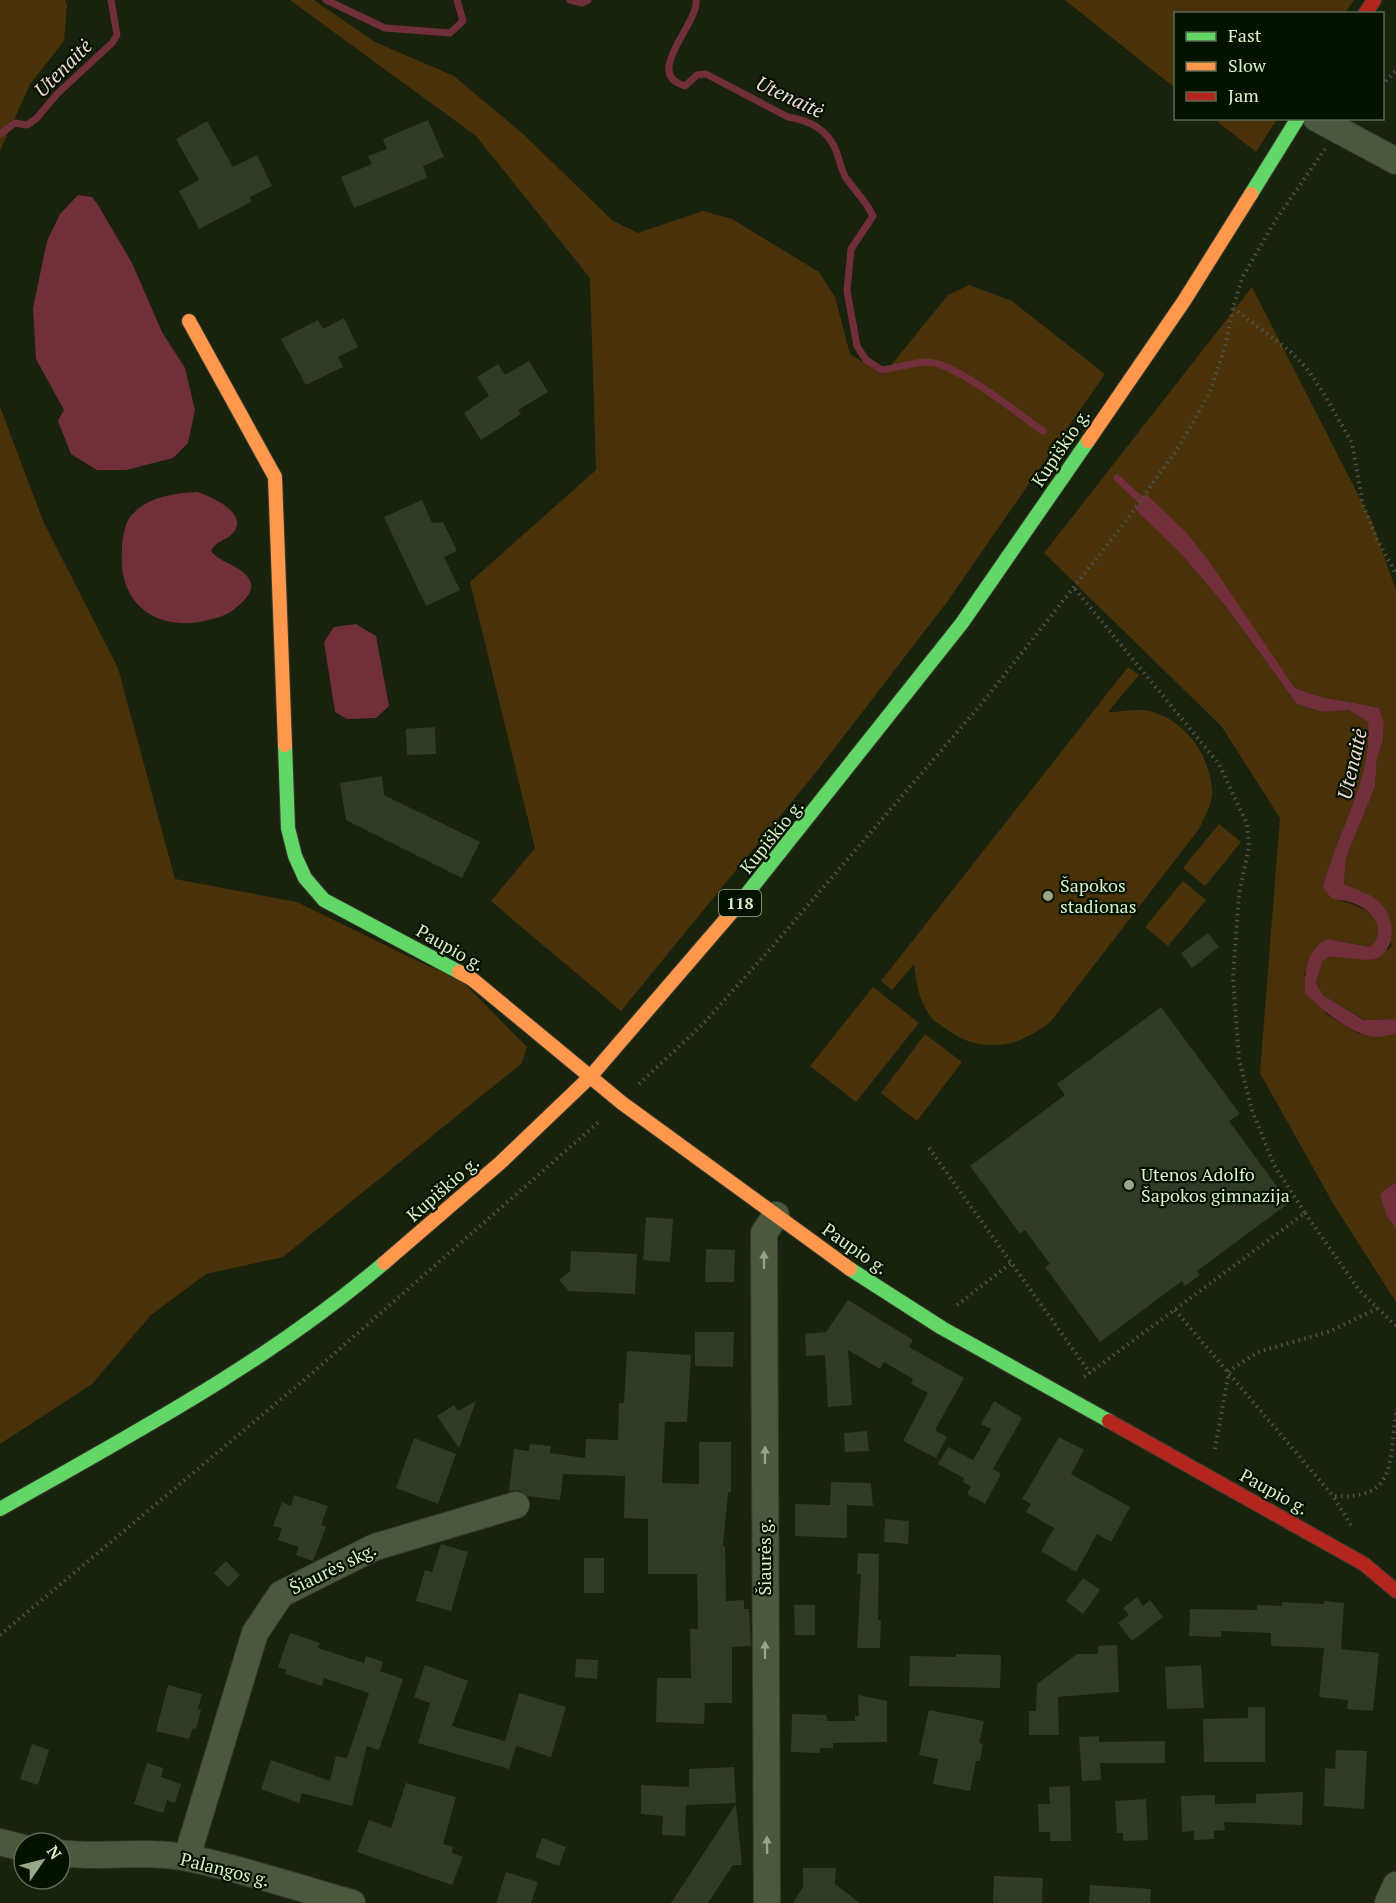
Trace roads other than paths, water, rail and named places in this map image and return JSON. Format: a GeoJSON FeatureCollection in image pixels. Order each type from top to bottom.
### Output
{"type":"FeatureCollection","features":[{"type":"Feature","properties":{"kind":"main road","name":"Kupiškio g."},"geometry":{"type":"LineString","coordinates":[[0,1509],[186,1403],[266,1351],[354,1288],[500,1163],[590,1077],[770,868],[962,623],[1184,301],[1297,120]]}},
{"type":"Feature","properties":{"kind":"main road","name":"Paupio g."},"geometry":{"type":"LineString","coordinates":[[189,321],[275,477],[288,828],[295,856],[305,878],[324,900],[472,978],[590,1077],[863,1278],[942,1328],[1364,1563],[1395,1589]]}},
{"type":"Feature","properties":{"kind":"street"},"geometry":{"type":"LineString","coordinates":[[1320,120],[1396,161]]}},
{"type":"Feature","properties":{"kind":"street","name":"Šiaurės g."},"geometry":{"type":"LineString","coordinates":[[767,1903],[764,1233],[776,1215]]}},
{"type":"Feature","properties":{"kind":"street","name":"Šiaurės skg."},"geometry":{"type":"LineString","coordinates":[[187,1857],[255,1633],[281,1594],[375,1547],[516,1505]]}},
{"type":"Feature","properties":{"kind":"street","name":"Palangos g."},"geometry":{"type":"LineString","coordinates":[[72,1855],[136,1854],[187,1857],[352,1903]]}},
{"type":"Feature","properties":{"kind":"street"},"geometry":{"type":"LineString","coordinates":[[1388,1903],[1396,1885]]}},
{"type":"Feature","properties":{"kind":"waterway","name":"Utenaitė"},"geometry":{"type":"LineString","coordinates":[[0,134],[15,123],[27,125],[36,119],[57,94],[112,43],[117,35],[111,0]]}},
{"type":"Feature","properties":{"kind":"waterway","name":"Utenaitė"},"geometry":{"type":"LineString","coordinates":[[326,0],[385,28],[450,33],[463,21],[457,0]]}},
{"type":"Feature","properties":{"kind":"waterway","name":"Utenaitė"},"geometry":{"type":"LineString","coordinates":[[570,0],[582,3],[588,0]]}},
{"type":"Feature","properties":{"kind":"waterway","name":"Utenaitė"},"geometry":{"type":"LineString","coordinates":[[696,0],[690,22],[670,60],[669,71],[673,80],[685,86],[697,75],[706,74],[788,117],[809,123],[826,134],[834,146],[846,178],[873,216],[851,249],[847,291],[857,346],[866,360],[882,370],[922,362],[940,365],[970,380],[1043,431]]}},
{"type":"Feature","properties":{"kind":"waterway","name":"Utenaitė"},"geometry":{"type":"LineString","coordinates":[[1117,478],[1146,505]]}},
{"type":"Feature","properties":{"kind":"place","name":"Šapokos stadionas"},"geometry":{"type":"Point","coordinates":[1048,896]}},
{"type":"Feature","properties":{"kind":"place","name":"Utenos Adolfo Šapokos gimnazija"},"geometry":{"type":"Point","coordinates":[1129,1185]}}]}
